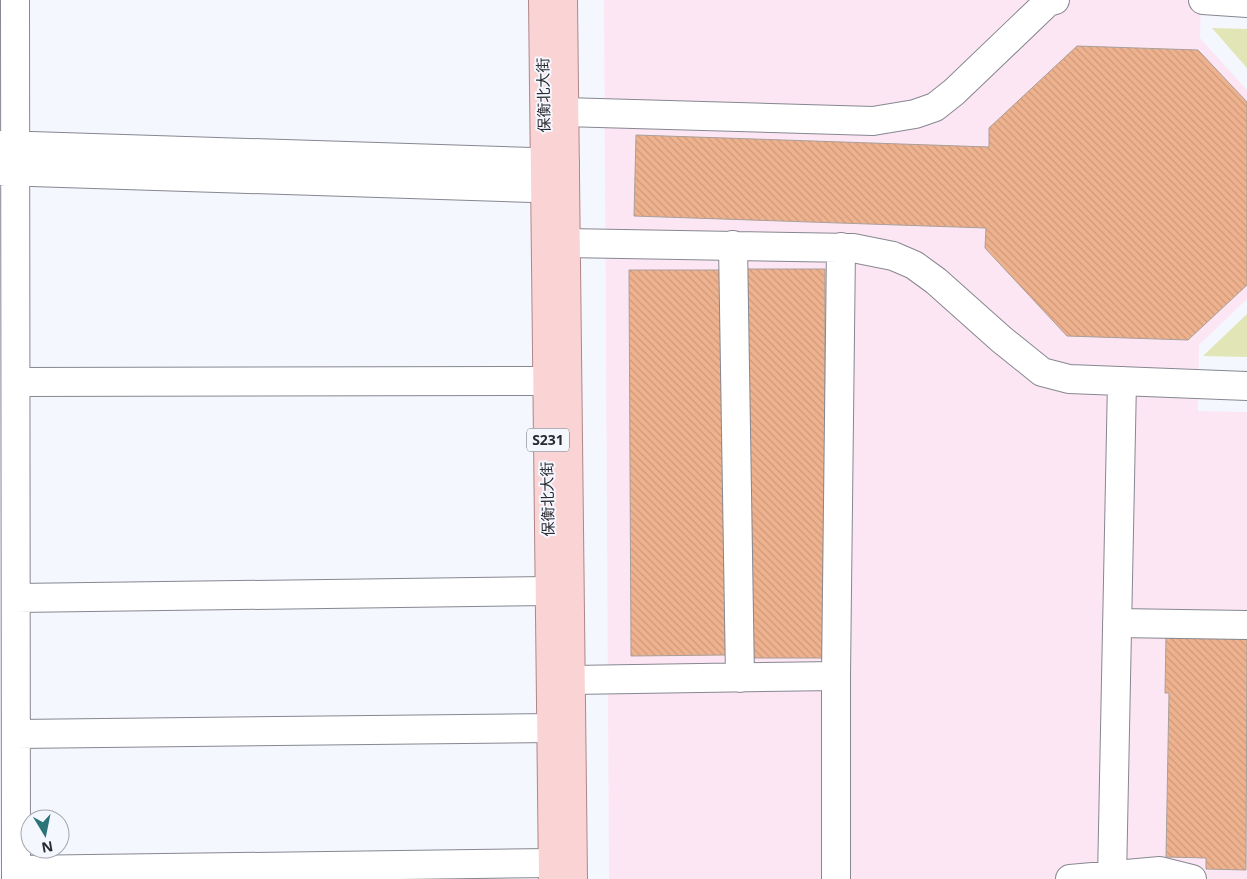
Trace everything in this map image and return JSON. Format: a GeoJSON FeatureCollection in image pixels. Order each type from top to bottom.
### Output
{"type":"FeatureCollection","features":[{"type":"Feature","properties":{"kind":"main road","name":"保衡北大街"},"geometry":{"type":"LineString","coordinates":[[543,0],[555,176],[566,242],[570,680],[560,874]]}},
{"type":"Feature","properties":{"kind":"main road","name":"保衡北大街"},"geometry":{"type":"LineString","coordinates":[[560,874],[551,728],[547,380],[555,176],[564,112],[563,0]]}},
{"type":"Feature","properties":{"kind":"street"},"geometry":{"type":"LineString","coordinates":[[15,0],[8,159],[16,382],[8,423],[8,505],[16,598],[8,661],[16,734],[8,829],[16,875],[560,874]]}},
{"type":"Feature","properties":{"kind":"street"},"geometry":{"type":"LineString","coordinates":[[564,112],[873,121],[915,114],[934,107],[954,92],[1048,2],[1055,0]]}},
{"type":"Feature","properties":{"kind":"street"},"geometry":{"type":"LineString","coordinates":[[1203,0],[1247,3]]}},
{"type":"Feature","properties":{"kind":"street"},"geometry":{"type":"LineString","coordinates":[[8,159],[555,176]]}},
{"type":"Feature","properties":{"kind":"street"},"geometry":{"type":"LineString","coordinates":[[566,242],[841,247],[870,250],[914,265],[936,281],[1000,338],[1042,372],[1069,380],[1247,386]]}},
{"type":"Feature","properties":{"kind":"street"},"geometry":{"type":"LineString","coordinates":[[733,245],[740,678]]}},
{"type":"Feature","properties":{"kind":"street"},"geometry":{"type":"LineString","coordinates":[[836,879],[836,676],[841,247]]}},
{"type":"Feature","properties":{"kind":"street"},"geometry":{"type":"LineString","coordinates":[[16,382],[547,380]]}},
{"type":"Feature","properties":{"kind":"street"},"geometry":{"type":"LineString","coordinates":[[1112,877],[1122,381]]}},
{"type":"Feature","properties":{"kind":"street"},"geometry":{"type":"LineString","coordinates":[[16,598],[550,591]]}},
{"type":"Feature","properties":{"kind":"street"},"geometry":{"type":"LineString","coordinates":[[1117,623],[1247,625]]}},
{"type":"Feature","properties":{"kind":"street"},"geometry":{"type":"LineString","coordinates":[[570,680],[836,676]]}},
{"type":"Feature","properties":{"kind":"street"},"geometry":{"type":"LineString","coordinates":[[16,734],[551,728]]}},
{"type":"Feature","properties":{"kind":"street"},"geometry":{"type":"LineString","coordinates":[[1070,879],[1112,877],[1160,871],[1192,879]]}},
{"type":"Feature","properties":{"kind":"shaded area"},"geometry":{"type":"Polygon","coordinates":[[[604,0],[1201,0],[1200,38],[1247,90],[1247,299],[1199,345],[1198,411],[1247,412],[1247,879],[609,879],[604,0]]]}},
{"type":"Feature","properties":{"kind":"green space"},"geometry":{"type":"Polygon","coordinates":[[[1212,28],[1247,29],[1247,68],[1212,28]]]}},
{"type":"Feature","properties":{"kind":"green space"},"geometry":{"type":"Polygon","coordinates":[[[1247,314],[1247,357],[1203,356],[1247,314]]]}},
{"type":"Feature","properties":{"kind":"building"},"geometry":{"type":"Polygon","coordinates":[[[1077,46],[1198,50],[1247,102],[1247,285],[1188,340],[1067,336],[985,248],[986,228],[634,216],[636,135],[989,147],[989,128],[1077,46]]]}},
{"type":"Feature","properties":{"kind":"building"},"geometry":{"type":"Polygon","coordinates":[[[746,269],[825,269],[825,658],[746,658],[746,269]]]}},
{"type":"Feature","properties":{"kind":"building"},"geometry":{"type":"Polygon","coordinates":[[[629,270],[724,270],[726,655],[631,656],[629,270]]]}},
{"type":"Feature","properties":{"kind":"building"},"geometry":{"type":"Polygon","coordinates":[[[1166,637],[1247,638],[1246,870],[1206,869],[1206,858],[1166,857],[1169,693],[1165,693],[1166,637]]]}}]}
